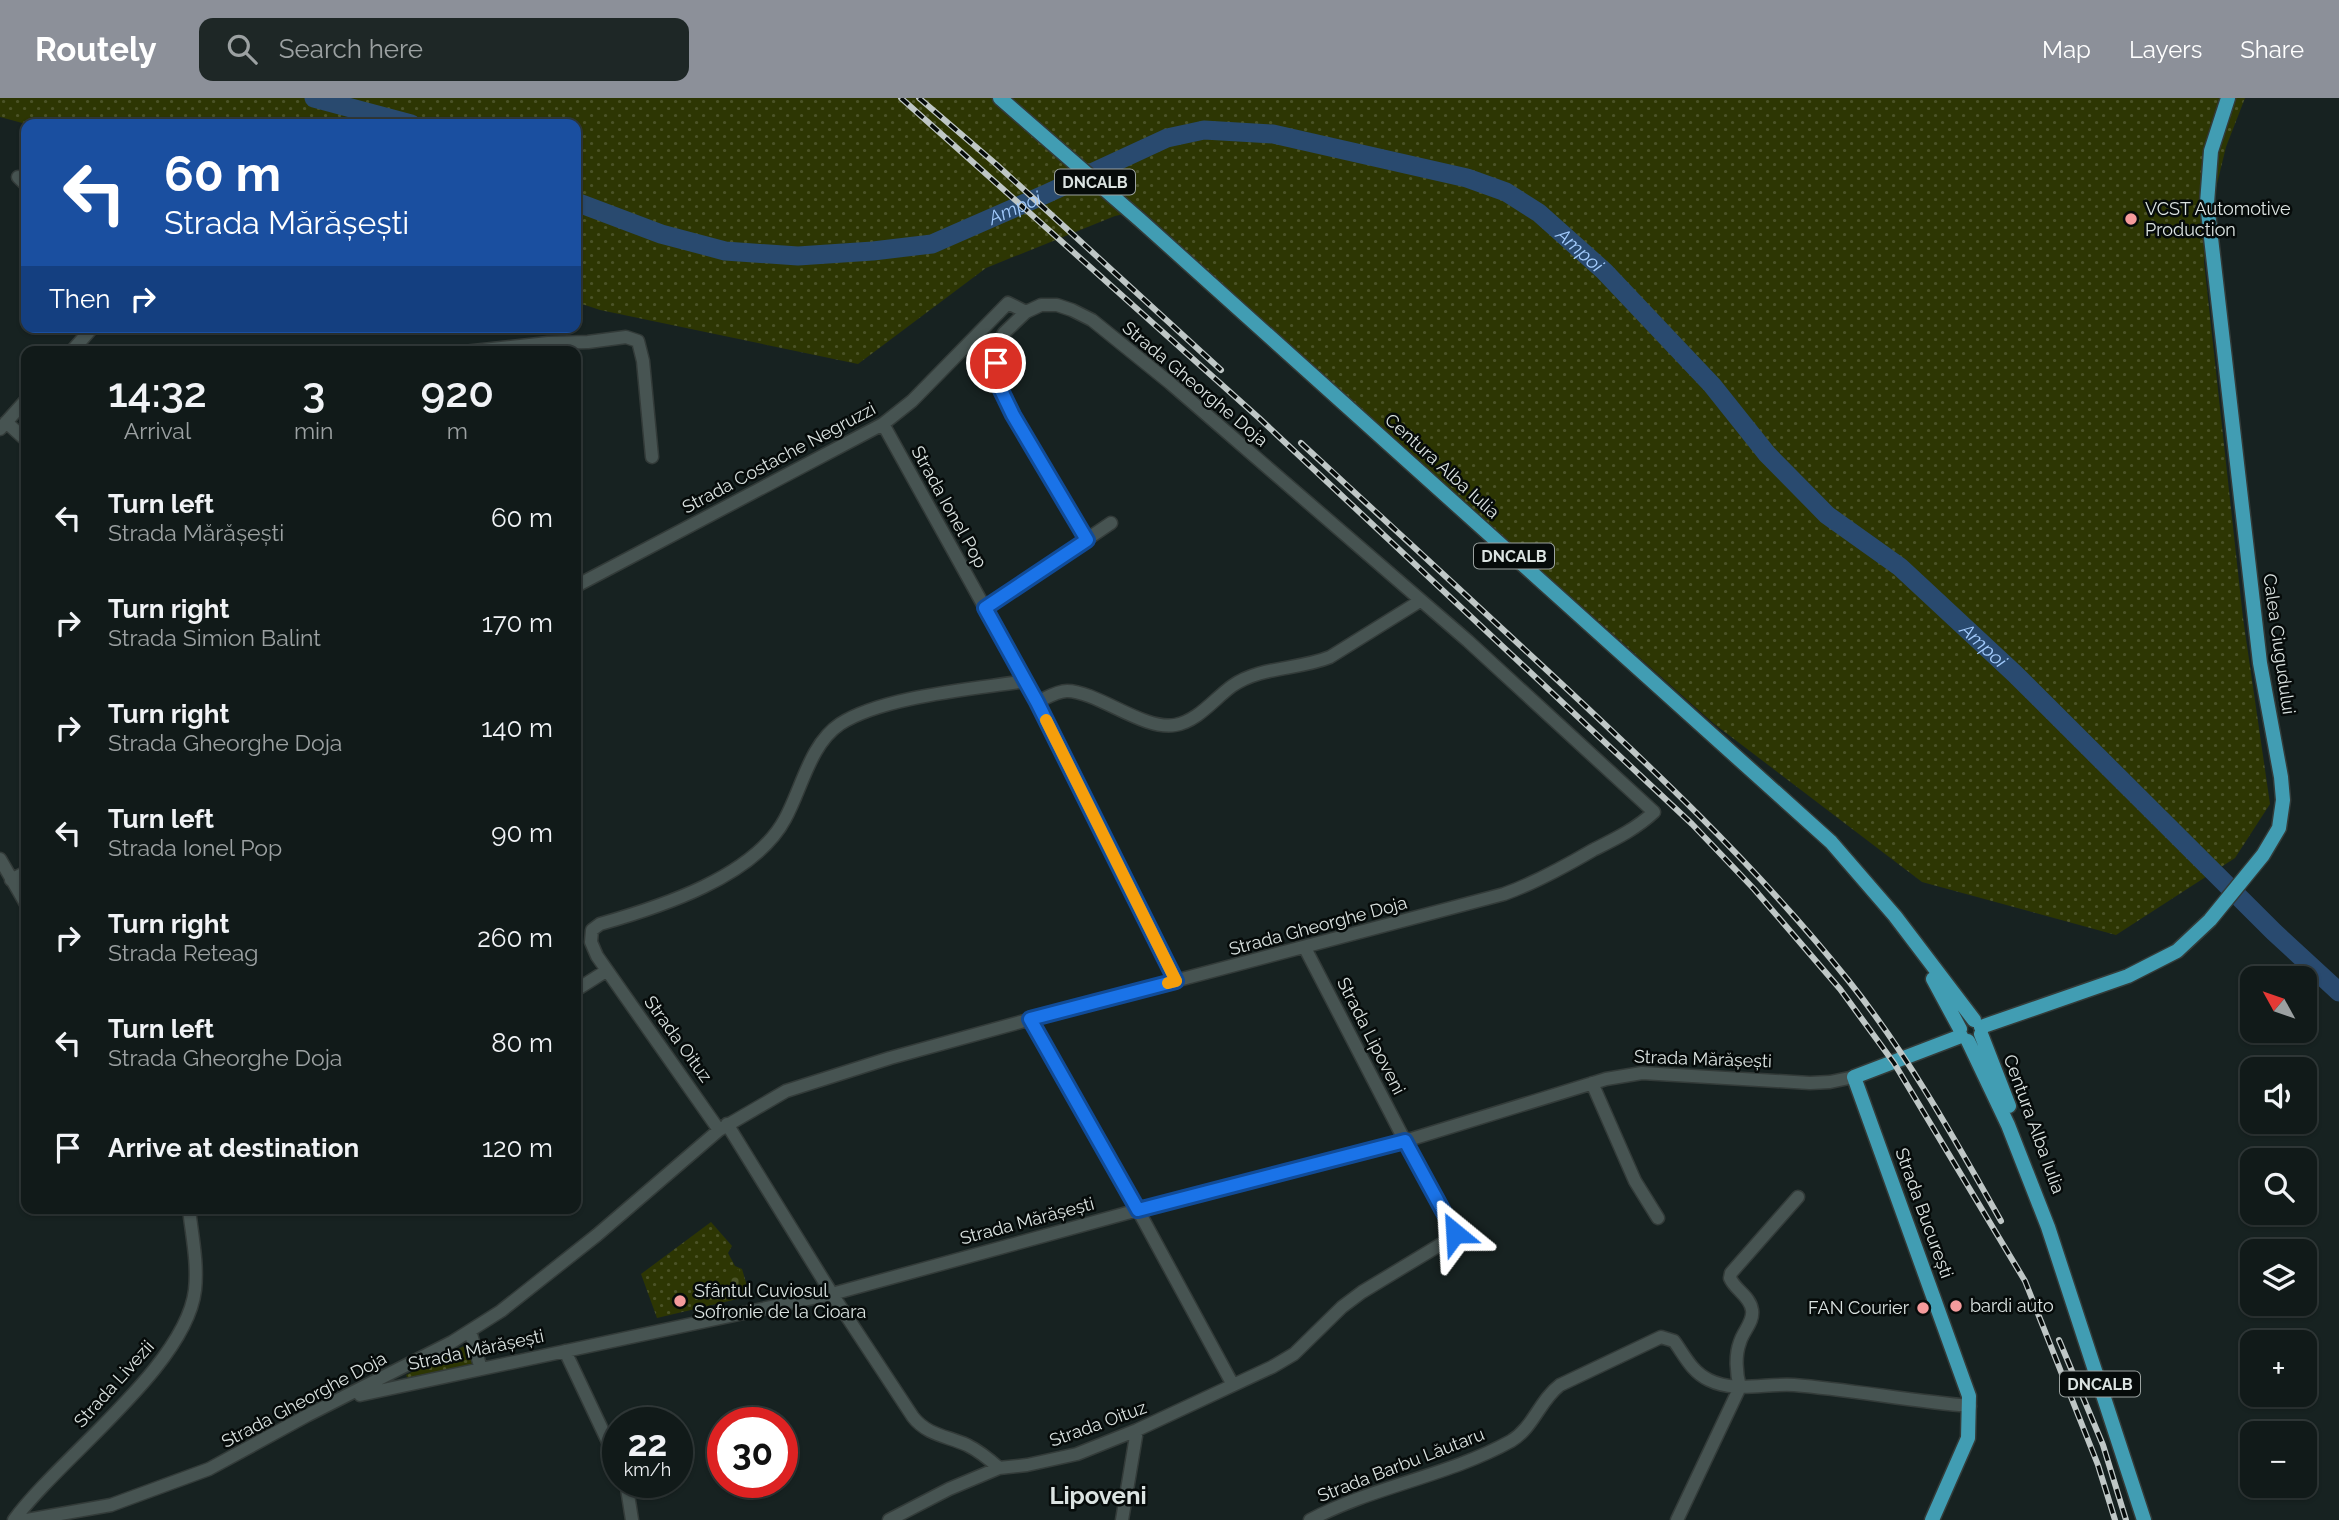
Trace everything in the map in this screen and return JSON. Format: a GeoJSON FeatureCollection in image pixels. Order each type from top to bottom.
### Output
{"type":"FeatureCollection","features":[{"type":"Feature","properties":{"kind":"main road","name":"Centura Alba Iulia"},"geometry":{"type":"LineString","coordinates":[[1000,98],[1140,220],[1831,842],[1895,916],[1971,1031],[2048,1227],[2144,1520]]}},
{"type":"Feature","properties":{"kind":"main road","name":"Calea Ciugudului"},"geometry":{"type":"LineString","coordinates":[[1971,1031],[2128,976],[2159,962],[2190,940],[2210,920],[2263,855],[2279,828],[2283,800],[2260,663],[2207,203],[2211,151],[2228,98]]}},
{"type":"Feature","properties":{"kind":"main road","name":"Strada Mărășești"},"geometry":{"type":"LineString","coordinates":[[1854,1077],[1971,1031]]}},
{"type":"Feature","properties":{"kind":"main road","name":"Strada București"},"geometry":{"type":"LineString","coordinates":[[1854,1077],[1965,1385],[1970,1406],[1968,1438],[1932,1520]]}},
{"type":"Feature","properties":{"kind":"street","name":"Strada Costache Negruzzi"},"geometry":{"type":"LineString","coordinates":[[581,583],[883,424],[912,401],[1008,303],[1026,312]]}},
{"type":"Feature","properties":{"kind":"street","name":"Strada Gheorghe Doja"},"geometry":{"type":"LineString","coordinates":[[27,1520],[111,1505],[198,1474],[470,1331],[501,1311],[597,1235],[723,1127],[771,1098],[805,1084],[1030,1019],[1306,948],[1525,887],[1628,832],[1654,812],[1468,641],[1170,383],[1092,320],[1057,305],[1041,305],[1026,312]]}},
{"type":"Feature","properties":{"kind":"street"},"geometry":{"type":"LineString","coordinates":[[1026,312],[1004,333],[998,346],[998,384],[1013,415],[1087,540]]}},
{"type":"Feature","properties":{"kind":"street"},"geometry":{"type":"LineString","coordinates":[[514,346],[626,337],[638,341],[643,360],[652,457]]}},
{"type":"Feature","properties":{"kind":"street"},"geometry":{"type":"LineString","coordinates":[[21,406],[3,426],[21,437]]}},
{"type":"Feature","properties":{"kind":"street","name":"Strada Ionel Pop"},"geometry":{"type":"LineString","coordinates":[[883,424],[1026,681],[1176,981]]}},
{"type":"Feature","properties":{"kind":"street"},"geometry":{"type":"LineString","coordinates":[[985,608],[1111,523]]}},
{"type":"Feature","properties":{"kind":"street"},"geometry":{"type":"LineString","coordinates":[[1037,702],[1066,691],[1080,693],[1150,722],[1173,726],[1189,720],[1247,678],[1264,671],[1316,663],[1330,657],[1420,601]]}},
{"type":"Feature","properties":{"kind":"street","name":"Strada Oituz"},"geometry":{"type":"LineString","coordinates":[[1026,681],[938,694],[888,705],[857,715],[840,724],[820,744],[783,822],[761,849],[722,875],[672,902],[600,924],[592,930],[591,942],[606,971],[723,1127],[921,1427],[966,1445],[999,1468],[1027,1465],[1077,1454],[1137,1430],[1282,1362],[1362,1292],[1453,1237],[1454,1228],[1405,1141]]}},
{"type":"Feature","properties":{"kind":"street"},"geometry":{"type":"LineString","coordinates":[[0,859],[21,895]]}},
{"type":"Feature","properties":{"kind":"street"},"geometry":{"type":"LineString","coordinates":[[12,880],[21,875]]}},
{"type":"Feature","properties":{"kind":"street","name":"Strada Lipoveni"},"geometry":{"type":"LineString","coordinates":[[1306,948],[1405,1141]]}},
{"type":"Feature","properties":{"kind":"street"},"geometry":{"type":"LineString","coordinates":[[581,986],[606,971]]}},
{"type":"Feature","properties":{"kind":"street"},"geometry":{"type":"LineString","coordinates":[[1030,1019],[1233,1385]]}},
{"type":"Feature","properties":{"kind":"street","name":"Strada Mărășești"},"geometry":{"type":"LineString","coordinates":[[342,1399],[832,1294],[1138,1210],[1405,1141],[1622,1075],[1642,1073],[1810,1083],[1854,1077]]}},
{"type":"Feature","properties":{"kind":"street"},"geometry":{"type":"LineString","coordinates":[[1592,1083],[1635,1181],[1658,1218]]}},
{"type":"Feature","properties":{"kind":"street"},"geometry":{"type":"LineString","coordinates":[[1677,1520],[1740,1387],[1737,1370],[1739,1344],[1751,1318],[1752,1309],[1730,1278],[1735,1268],[1798,1197]]}},
{"type":"Feature","properties":{"kind":"street","name":"Strada Livezii"},"geometry":{"type":"LineString","coordinates":[[14,1520],[146,1378],[185,1324],[195,1291],[196,1263],[190,1214]]}},
{"type":"Feature","properties":{"kind":"street"},"geometry":{"type":"LineString","coordinates":[[470,1331],[481,1369]]}},
{"type":"Feature","properties":{"kind":"street","name":"Strada Barbu Lăutaru"},"geometry":{"type":"LineString","coordinates":[[1310,1520],[1347,1502],[1451,1467],[1510,1441],[1528,1424],[1549,1393],[1560,1385],[1661,1337],[1674,1341],[1687,1363],[1698,1374],[1723,1385],[1792,1385],[1970,1406]]}},
{"type":"Feature","properties":{"kind":"street"},"geometry":{"type":"LineString","coordinates":[[565,1351],[602,1429]]}},
{"type":"Feature","properties":{"kind":"street"},"geometry":{"type":"LineString","coordinates":[[1122,1520],[1137,1430]]}},
{"type":"Feature","properties":{"kind":"street"},"geometry":{"type":"LineString","coordinates":[[889,1520],[949,1489],[999,1468]]}},
{"type":"Feature","properties":{"kind":"street"},"geometry":{"type":"LineString","coordinates":[[629,1498],[632,1520]]}},
{"type":"Feature","properties":{"kind":"green space"},"geometry":{"type":"Polygon","coordinates":[[[0,98],[2245,98],[2226,147],[2216,188],[2204,262],[2243,618],[2270,804],[2235,858],[2116,935],[1922,882],[1713,723],[1355,405],[1142,210],[1115,216],[986,268],[858,364],[600,310],[581,304],[581,119],[21,119],[21,123],[0,117],[0,98]]]}},
{"type":"Feature","properties":{"kind":"green space"},"geometry":{"type":"Polygon","coordinates":[[[711,1222],[732,1246],[728,1253],[735,1266],[742,1269],[750,1296],[657,1318],[641,1274],[711,1222]]]}},
{"type":"Feature","properties":{"kind":"green space"},"geometry":{"type":"Polygon","coordinates":[[[739,1269],[745,1291],[717,1300],[706,1283],[739,1269]]]}},
{"type":"Feature","properties":{"kind":"green space"},"geometry":{"type":"Polygon","coordinates":[[[468,1344],[475,1363],[408,1379],[406,1375],[468,1344]]]}},
{"type":"Feature","properties":{"kind":"waterway","name":"Ampoi"},"geometry":{"type":"LineString","coordinates":[[314,98],[392,119]]}},
{"type":"Feature","properties":{"kind":"waterway","name":"Ampoi"},"geometry":{"type":"LineString","coordinates":[[581,204],[661,234],[725,251],[798,256],[873,251],[932,244],[1167,138],[1204,130],[1273,134],[1467,178],[1506,192],[1539,213],[1604,271],[1712,385],[1767,454],[1827,515],[1900,567],[2015,674],[2274,932],[2339,992]]}},
{"type":"Feature","properties":{"kind":"railway"},"geometry":{"type":"LineString","coordinates":[[901,98],[1259,418],[1692,824],[1754,889],[1840,989],[1894,1063],[2025,1281],[2098,1465],[2115,1520]]}},
{"type":"Feature","properties":{"kind":"railway"},"geometry":{"type":"LineString","coordinates":[[919,98],[997,165],[1221,370]]}},
{"type":"Feature","properties":{"kind":"railway"},"geometry":{"type":"LineString","coordinates":[[1301,443],[1619,738],[1699,815],[1776,896],[1848,980],[1891,1038],[2001,1221]]}},
{"type":"Feature","properties":{"kind":"railway"},"geometry":{"type":"LineString","coordinates":[[2059,1340],[2103,1445],[2126,1520]]}},
{"type":"Feature","properties":{"kind":"slow traffic"},"geometry":{"type":"LineString","coordinates":[[1046,720],[1176,981],[1168,983]]}},
{"type":"Feature","properties":{"kind":"place","name":"VCST Automotive Production"},"geometry":{"type":"Point","coordinates":[2131,219]}},
{"type":"Feature","properties":{"kind":"place","name":"Sfântul Cuviosul Sofronie de la Cioara"},"geometry":{"type":"Point","coordinates":[680,1301]}},
{"type":"Feature","properties":{"kind":"place","name":"bardi auto"},"geometry":{"type":"Point","coordinates":[1956,1306]}},
{"type":"Feature","properties":{"kind":"place","name":"FAN Courier"},"geometry":{"type":"Point","coordinates":[1923,1308]}},
{"type":"Feature","properties":{"kind":"district","name":"Lipoveni"},"geometry":{"type":"Point","coordinates":[1098,1496]}},
{"type":"Feature","properties":{"kind":"route"},"geometry":{"type":"LineString","coordinates":[[996,363],[998,384],[1013,415],[1087,540],[985,608],[1037,702],[1176,981],[1030,1019],[1138,1210],[1405,1141],[1455,1233]]}}]}
